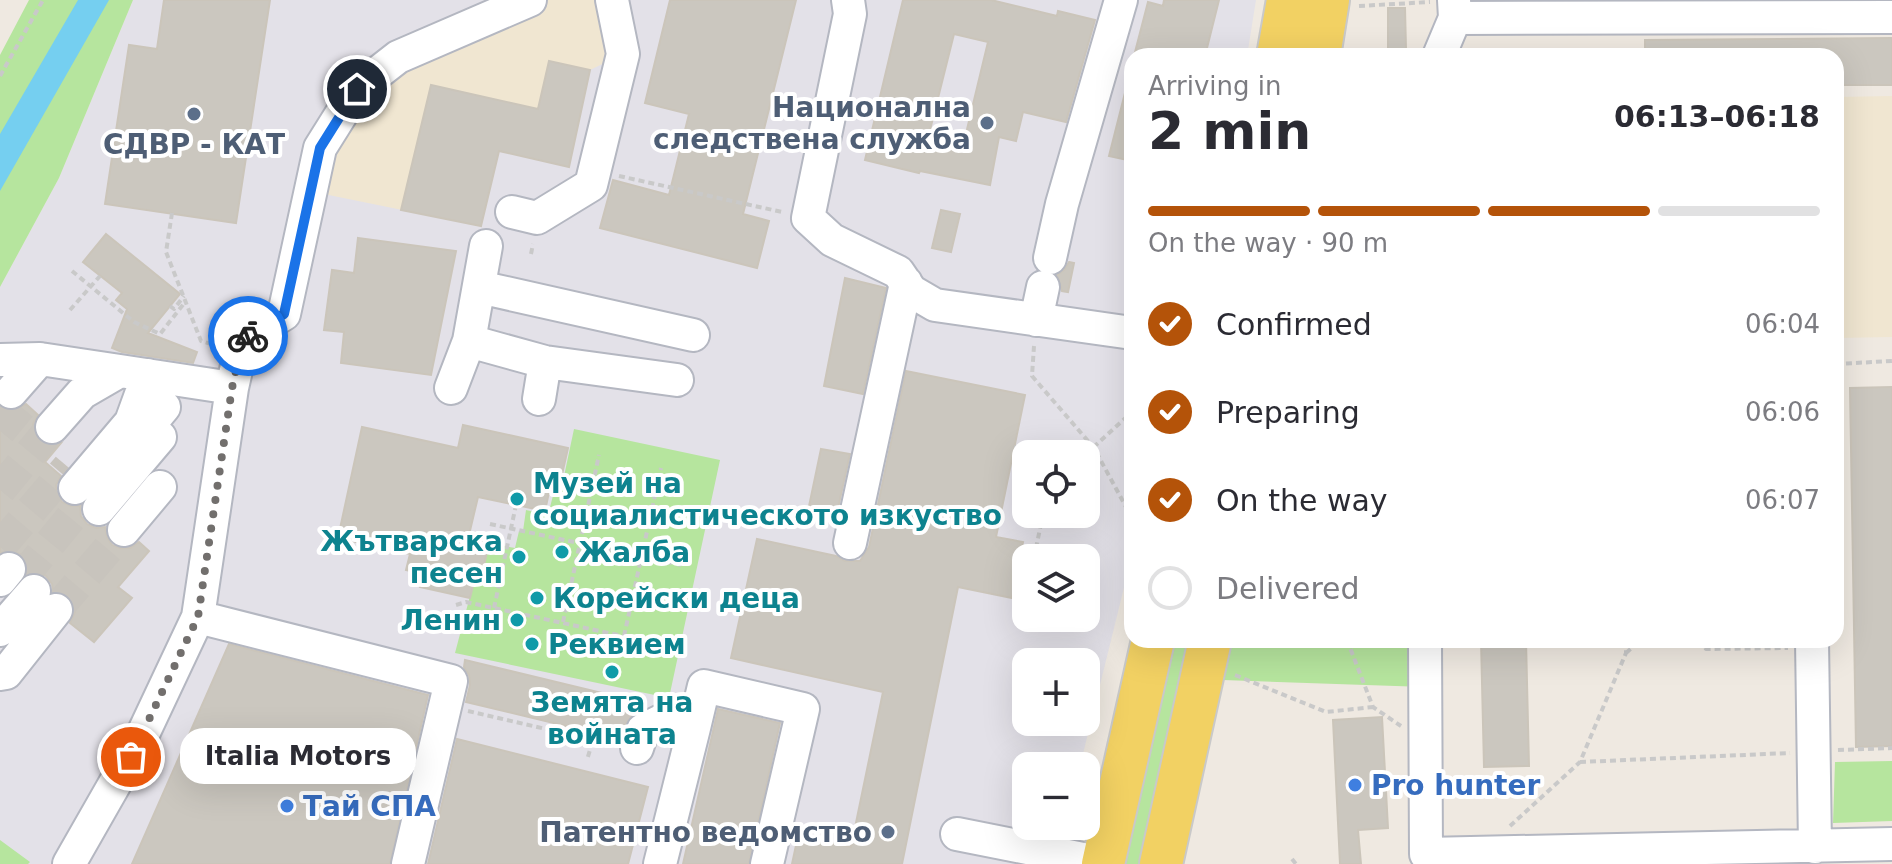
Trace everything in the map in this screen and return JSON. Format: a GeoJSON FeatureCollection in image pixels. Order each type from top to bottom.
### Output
{"type":"FeatureCollection","features":[{"type":"Feature","properties":{"kind":"main road"},"geometry":{"type":"LineString","coordinates":[[1279,48],[1288,0]]}},
{"type":"Feature","properties":{"kind":"main road"},"geometry":{"type":"LineString","coordinates":[[1322,48],[1342,3]]}},
{"type":"Feature","properties":{"kind":"main road"},"geometry":{"type":"LineString","coordinates":[[1103,864],[1151,648]]}},
{"type":"Feature","properties":{"kind":"main road"},"geometry":{"type":"LineString","coordinates":[[1161,864],[1216,655]]}},
{"type":"Feature","properties":{"kind":"street"},"geometry":{"type":"LineString","coordinates":[[69,864],[142,736],[198,617],[232,388],[243,339],[284,314],[320,148],[357,89],[398,57],[530,0]]}},
{"type":"Feature","properties":{"kind":"street"},"geometry":{"type":"LineString","coordinates":[[512,212],[537,218],[591,185],[623,54],[612,0]]}},
{"type":"Feature","properties":{"kind":"street"},"geometry":{"type":"LineString","coordinates":[[848,0],[850,14],[808,218],[832,240],[898,272],[911,291],[935,305],[1124,332]]}},
{"type":"Feature","properties":{"kind":"street"},"geometry":{"type":"LineString","coordinates":[[1036,320],[1062,204],[1121,0]]}},
{"type":"Feature","properties":{"kind":"street"},"geometry":{"type":"LineString","coordinates":[[1441,48],[1454,6],[1811,9],[1892,17]]}},
{"type":"Feature","properties":{"kind":"street"},"geometry":{"type":"LineString","coordinates":[[451,388],[469,341],[486,246]]}},
{"type":"Feature","properties":{"kind":"street"},"geometry":{"type":"LineString","coordinates":[[850,543],[906,283]]}},
{"type":"Feature","properties":{"kind":"street"},"geometry":{"type":"LineString","coordinates":[[479,287],[693,335]]}},
{"type":"Feature","properties":{"kind":"street"},"geometry":{"type":"LineString","coordinates":[[469,341],[545,362],[677,380]]}},
{"type":"Feature","properties":{"kind":"street"},"geometry":{"type":"LineString","coordinates":[[0,360],[55,361],[232,388]]}},
{"type":"Feature","properties":{"kind":"street"},"geometry":{"type":"LineString","coordinates":[[55,361],[31,409],[134,373]]}},
{"type":"Feature","properties":{"kind":"street"},"geometry":{"type":"LineString","coordinates":[[539,399],[545,362]]}},
{"type":"Feature","properties":{"kind":"street"},"geometry":{"type":"LineString","coordinates":[[94,502],[131,422],[134,373]]}},
{"type":"Feature","properties":{"kind":"street"},"geometry":{"type":"LineString","coordinates":[[94,502],[162,447],[94,502]]}},
{"type":"Feature","properties":{"kind":"street"},"geometry":{"type":"LineString","coordinates":[[0,630],[23,590]]}},
{"type":"Feature","properties":{"kind":"street"},"geometry":{"type":"LineString","coordinates":[[0,655],[23,590]]}},
{"type":"Feature","properties":{"kind":"street"},"geometry":{"type":"LineString","coordinates":[[0,674],[6,673],[23,590]]}},
{"type":"Feature","properties":{"kind":"street"},"geometry":{"type":"LineString","coordinates":[[198,617],[451,681],[408,864]]}},
{"type":"Feature","properties":{"kind":"street"},"geometry":{"type":"LineString","coordinates":[[1425,648],[1426,854],[1892,844]]}},
{"type":"Feature","properties":{"kind":"street"},"geometry":{"type":"LineString","coordinates":[[1812,648],[1815,847]]}},
{"type":"Feature","properties":{"kind":"street"},"geometry":{"type":"LineString","coordinates":[[660,864],[704,686],[803,709],[767,864]]}},
{"type":"Feature","properties":{"kind":"street"},"geometry":{"type":"LineString","coordinates":[[637,748],[643,730],[661,721],[694,728]]}},
{"type":"Feature","properties":{"kind":"street"},"geometry":{"type":"LineString","coordinates":[[957,834],[1103,864]]}},
{"type":"Feature","properties":{"kind":"path"},"geometry":{"type":"LineString","coordinates":[[0,76],[43,0]]}},
{"type":"Feature","properties":{"kind":"path"},"geometry":{"type":"LineString","coordinates":[[1342,3],[1454,6]]}},
{"type":"Feature","properties":{"kind":"path"},"geometry":{"type":"LineString","coordinates":[[591,185],[608,174],[808,218]]}},
{"type":"Feature","properties":{"kind":"path"},"geometry":{"type":"LineString","coordinates":[[172,213],[166,252],[201,341]]}},
{"type":"Feature","properties":{"kind":"path"},"geometry":{"type":"LineString","coordinates":[[72,271],[134,322],[160,334],[185,299]]}},
{"type":"Feature","properties":{"kind":"path"},"geometry":{"type":"LineString","coordinates":[[70,310],[100,276]]}},
{"type":"Feature","properties":{"kind":"path"},"geometry":{"type":"LineString","coordinates":[[170,306],[174,309],[185,299]]}},
{"type":"Feature","properties":{"kind":"path"},"geometry":{"type":"LineString","coordinates":[[1036,320],[1032,376],[1087,440]]}},
{"type":"Feature","properties":{"kind":"path"},"geometry":{"type":"LineString","coordinates":[[1844,364],[1892,361]]}},
{"type":"Feature","properties":{"kind":"path"},"geometry":{"type":"LineString","coordinates":[[1100,442],[1124,420]]}},
{"type":"Feature","properties":{"kind":"path"},"geometry":{"type":"LineString","coordinates":[[563,622],[599,455]]}},
{"type":"Feature","properties":{"kind":"path"},"geometry":{"type":"LineString","coordinates":[[1100,459],[1124,503]]}},
{"type":"Feature","properties":{"kind":"path"},"geometry":{"type":"LineString","coordinates":[[624,636],[661,468]]}},
{"type":"Feature","properties":{"kind":"path"},"geometry":{"type":"LineString","coordinates":[[494,608],[516,505]]}},
{"type":"Feature","properties":{"kind":"path"},"geometry":{"type":"LineString","coordinates":[[490,524],[681,565]]}},
{"type":"Feature","properties":{"kind":"path"},"geometry":{"type":"LineString","coordinates":[[456,605],[466,602],[664,645]]}},
{"type":"Feature","properties":{"kind":"path"},"geometry":{"type":"LineString","coordinates":[[1350,648],[1373,707],[1425,742]]}},
{"type":"Feature","properties":{"kind":"path"},"geometry":{"type":"LineString","coordinates":[[1480,853],[1580,762],[1626,648]]}},
{"type":"Feature","properties":{"kind":"path"},"geometry":{"type":"LineString","coordinates":[[1626,653],[1632,648]]}},
{"type":"Feature","properties":{"kind":"path"},"geometry":{"type":"LineString","coordinates":[[1705,648],[1727,648]]}},
{"type":"Feature","properties":{"kind":"path"},"geometry":{"type":"LineString","coordinates":[[1216,655],[1326,712],[1373,707]]}},
{"type":"Feature","properties":{"kind":"path"},"geometry":{"type":"LineString","coordinates":[[461,709],[593,740],[587,760]]}},
{"type":"Feature","properties":{"kind":"path"},"geometry":{"type":"LineString","coordinates":[[1580,762],[1892,748]]}},
{"type":"Feature","properties":{"kind":"path"},"geometry":{"type":"LineString","coordinates":[[1292,859],[1296,864]]}},
{"type":"Feature","properties":{"kind":"shaded area"},"geometry":{"type":"Polygon","coordinates":[[[133,0],[1256,0],[1248,48],[1124,48],[1124,587],[1100,685],[1100,648],[1012,648],[1012,736],[1087,736],[1083,752],[1012,752],[1012,840],[1061,840],[1055,864],[0,864],[0,287],[59,178],[133,0]]]}},
{"type":"Feature","properties":{"kind":"shaded area"},"geometry":{"type":"Polygon","coordinates":[[[531,0],[612,0],[623,54],[590,70],[549,61],[538,109],[510,103],[481,226],[309,191],[357,89],[531,0]]]}},
{"type":"Feature","properties":{"kind":"shaded area"},"geometry":{"type":"Polygon","coordinates":[[[1892,96],[1892,337],[1844,338],[1844,97],[1892,96]]]}},
{"type":"Feature","properties":{"kind":"green space"},"geometry":{"type":"Polygon","coordinates":[[[29,0],[133,0],[59,178],[0,287],[0,55],[29,0]]]}},
{"type":"Feature","properties":{"kind":"green space"},"geometry":{"type":"Polygon","coordinates":[[[574,429],[720,460],[669,698],[455,653],[475,577],[481,578],[489,543],[515,548],[519,531],[523,531],[526,510],[548,515],[557,480],[563,481],[574,429]]]}},
{"type":"Feature","properties":{"kind":"green space"},"geometry":{"type":"Polygon","coordinates":[[[1170,648],[1197,648],[1147,864],[1120,864],[1170,648]]]}},
{"type":"Feature","properties":{"kind":"green space"},"geometry":{"type":"Polygon","coordinates":[[[1231,648],[1425,648],[1425,687],[1223,680],[1231,648]]]}},
{"type":"Feature","properties":{"kind":"green space"},"geometry":{"type":"Polygon","coordinates":[[[1892,761],[1892,821],[1833,823],[1835,762],[1892,761]]]}},
{"type":"Feature","properties":{"kind":"green space"},"geometry":{"type":"Polygon","coordinates":[[[0,840],[30,862],[0,864],[0,840]]]}},
{"type":"Feature","properties":{"kind":"water"},"geometry":{"type":"Polygon","coordinates":[[[78,0],[109,0],[0,191],[0,134],[78,0]]]}},
{"type":"Feature","properties":{"kind":"building"},"geometry":{"type":"Polygon","coordinates":[[[164,0],[270,0],[236,223],[105,204],[129,45],[157,49],[164,0]]]}},
{"type":"Feature","properties":{"kind":"building"},"geometry":{"type":"Polygon","coordinates":[[[670,0],[796,0],[743,214],[769,221],[757,268],[600,228],[613,180],[669,195],[689,114],[645,103],[670,0]]]}},
{"type":"Feature","properties":{"kind":"building"},"geometry":{"type":"Polygon","coordinates":[[[903,0],[991,0],[1057,16],[1058,11],[1095,20],[1066,122],[1023,112],[1016,141],[999,137],[990,185],[865,160],[903,0]],[[954,34],[928,138],[963,146],[988,42],[954,34]]]}},
{"type":"Feature","properties":{"kind":"building"},"geometry":{"type":"Polygon","coordinates":[[[1164,0],[1219,0],[1207,48],[1136,48],[1148,2],[1163,6],[1164,0]]]}},
{"type":"Feature","properties":{"kind":"building"},"geometry":{"type":"Polygon","coordinates":[[[1388,8],[1405,8],[1406,48],[1388,48],[1388,8]]]}},
{"type":"Feature","properties":{"kind":"building"},"geometry":{"type":"Polygon","coordinates":[[[1892,38],[1892,85],[1844,85],[1844,48],[1645,48],[1645,40],[1892,38]]]}},
{"type":"Feature","properties":{"kind":"building"},"geometry":{"type":"Polygon","coordinates":[[[549,61],[590,70],[569,167],[499,151],[481,226],[401,210],[431,85],[538,109],[549,61]]]}},
{"type":"Feature","properties":{"kind":"building"},"geometry":{"type":"Polygon","coordinates":[[[1124,97],[1124,159],[1109,156],[1124,97]]]}},
{"type":"Feature","properties":{"kind":"building"},"geometry":{"type":"Polygon","coordinates":[[[941,210],[960,214],[951,252],[932,248],[941,210]]]}},
{"type":"Feature","properties":{"kind":"building"},"geometry":{"type":"Polygon","coordinates":[[[106,234],[180,294],[148,333],[197,352],[193,363],[112,348],[127,309],[116,300],[122,293],[83,262],[106,234]]]}},
{"type":"Feature","properties":{"kind":"building"},"geometry":{"type":"Polygon","coordinates":[[[358,238],[456,251],[431,375],[341,363],[344,332],[324,330],[332,270],[354,273],[358,238]]]}},
{"type":"Feature","properties":{"kind":"building"},"geometry":{"type":"Polygon","coordinates":[[[1069,262],[1074,263],[1068,292],[1062,291],[1057,275],[1069,262]]]}},
{"type":"Feature","properties":{"kind":"building"},"geometry":{"type":"Polygon","coordinates":[[[845,278],[886,288],[863,394],[824,386],[845,278]]]}},
{"type":"Feature","properties":{"kind":"building"},"geometry":{"type":"Polygon","coordinates":[[[906,371],[1025,395],[1016,440],[1012,440],[1012,459],[996,537],[1023,542],[1012,544],[1012,598],[958,587],[902,864],[792,864],[798,836],[851,847],[883,692],[731,658],[757,539],[836,556],[845,561],[860,561],[869,547],[906,371]]]}},
{"type":"Feature","properties":{"kind":"building"},"geometry":{"type":"Polygon","coordinates":[[[1892,387],[1892,746],[1856,747],[1850,388],[1892,387]]]}},
{"type":"Feature","properties":{"kind":"building"},"geometry":{"type":"Polygon","coordinates":[[[26,404],[38,415],[33,424],[39,441],[49,446],[61,443],[45,462],[61,476],[56,485],[62,502],[80,506],[81,516],[87,524],[96,528],[105,527],[112,545],[130,548],[139,542],[149,551],[118,587],[132,598],[94,642],[70,623],[75,612],[68,596],[60,591],[53,592],[46,576],[37,572],[27,573],[27,563],[20,554],[11,550],[0,553],[0,407],[8,411],[26,404]]]}},
{"type":"Feature","properties":{"kind":"building"},"geometry":{"type":"Polygon","coordinates":[[[463,425],[568,448],[561,479],[552,478],[545,511],[478,497],[468,539],[489,543],[481,578],[475,577],[470,598],[420,587],[423,574],[406,570],[410,554],[338,538],[362,427],[458,448],[463,425]]]}},
{"type":"Feature","properties":{"kind":"building"},"geometry":{"type":"Polygon","coordinates":[[[821,449],[850,454],[836,517],[808,511],[821,449]]]}},
{"type":"Feature","properties":{"kind":"building"},"geometry":{"type":"Polygon","coordinates":[[[229,644],[428,695],[390,864],[132,864],[229,644]]]}},
{"type":"Feature","properties":{"kind":"building"},"geometry":{"type":"Polygon","coordinates":[[[1481,648],[1526,648],[1529,766],[1484,767],[1481,648]]]}},
{"type":"Feature","properties":{"kind":"building"},"geometry":{"type":"Polygon","coordinates":[[[465,660],[639,702],[620,739],[466,702],[470,685],[465,660]]]}},
{"type":"Feature","properties":{"kind":"building"},"geometry":{"type":"Polygon","coordinates":[[[718,709],[780,723],[749,864],[683,864],[718,709]]]}},
{"type":"Feature","properties":{"kind":"building"},"geometry":{"type":"Polygon","coordinates":[[[1382,717],[1388,828],[1358,830],[1361,864],[1340,864],[1333,720],[1382,717]]]}},
{"type":"Feature","properties":{"kind":"building"},"geometry":{"type":"Polygon","coordinates":[[[457,739],[648,787],[628,864],[428,864],[457,739]]]}},
{"type":"Feature","properties":{"kind":"tunnel"},"geometry":{"type":"LineString","coordinates":[[0,431],[24,402]]}},
{"type":"Feature","properties":{"kind":"tunnel"},"geometry":{"type":"LineString","coordinates":[[0,490],[52,427]]}},
{"type":"Feature","properties":{"kind":"tunnel"},"geometry":{"type":"LineString","coordinates":[[0,547],[68,467]]}},
{"type":"Feature","properties":{"kind":"tunnel"},"geometry":{"type":"LineString","coordinates":[[20,580],[87,498]]}},
{"type":"Feature","properties":{"kind":"tunnel"},"geometry":{"type":"LineString","coordinates":[[56,610],[124,530]]}},
{"type":"Feature","properties":{"kind":"way so far"},"geometry":{"type":"LineString","coordinates":[[131,757],[198,617],[232,388],[243,339],[248,336]]}},
{"type":"Feature","properties":{"kind":"place","name":"СДВР - КАТ"},"geometry":{"type":"Point","coordinates":[194,114]}},
{"type":"Feature","properties":{"kind":"place","name":"Национална следствена служба"},"geometry":{"type":"Point","coordinates":[987,123]}},
{"type":"Feature","properties":{"kind":"place","name":"Музей на социалистическото изкуство"},"geometry":{"type":"Point","coordinates":[517,499]}},
{"type":"Feature","properties":{"kind":"place","name":"Жалба"},"geometry":{"type":"Point","coordinates":[562,552]}},
{"type":"Feature","properties":{"kind":"place","name":"Жътварска песен"},"geometry":{"type":"Point","coordinates":[519,557]}},
{"type":"Feature","properties":{"kind":"place","name":"Корейски деца"},"geometry":{"type":"Point","coordinates":[537,598]}},
{"type":"Feature","properties":{"kind":"place","name":"Ленин"},"geometry":{"type":"Point","coordinates":[517,620]}},
{"type":"Feature","properties":{"kind":"place","name":"Реквием"},"geometry":{"type":"Point","coordinates":[532,644]}},
{"type":"Feature","properties":{"kind":"place","name":"Земята на войната"},"geometry":{"type":"Point","coordinates":[612,672]}},
{"type":"Feature","properties":{"kind":"place","name":"Italia Motors"},"geometry":{"type":"Point","coordinates":[131,757]}},
{"type":"Feature","properties":{"kind":"place","name":"Pro hunter"},"geometry":{"type":"Point","coordinates":[1355,785]}},
{"type":"Feature","properties":{"kind":"place","name":"Тай СПА"},"geometry":{"type":"Point","coordinates":[287,806]}},
{"type":"Feature","properties":{"kind":"place","name":"Патентно ведомство"},"geometry":{"type":"Point","coordinates":[888,832]}},
{"type":"Feature","properties":{"kind":"route"},"geometry":{"type":"LineString","coordinates":[[248,336],[284,314],[320,148],[357,89]]}}]}
